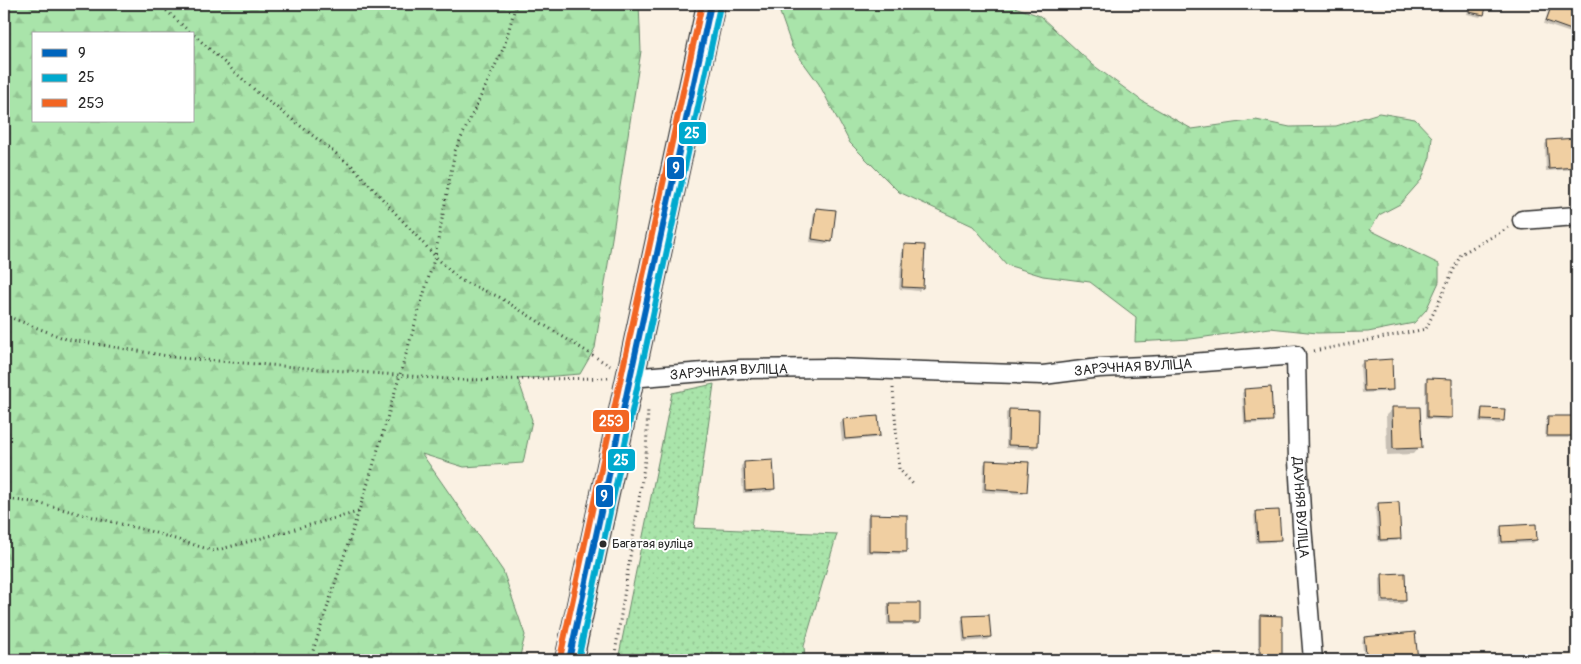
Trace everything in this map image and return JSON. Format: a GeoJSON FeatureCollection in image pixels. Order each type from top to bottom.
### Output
{"type":"FeatureCollection","features":[{"type":"Feature","properties":{"kind":"main road"},"geometry":{"type":"LineString","coordinates":[[569,660],[640,377],[711,4]]}},
{"type":"Feature","properties":{"kind":"street"},"geometry":{"type":"LineString","coordinates":[[1522,220],[1577,216]]}},
{"type":"Feature","properties":{"kind":"street","name":"ЗАРЭЧНАЯ ВУЛІЦА"},"geometry":{"type":"LineString","coordinates":[[640,377],[741,369],[892,370],[1043,375],[1099,368],[1296,355]]}},
{"type":"Feature","properties":{"kind":"street","name":"ДАЎНЯЯ ВУЛІЦА"},"geometry":{"type":"LineString","coordinates":[[1296,355],[1298,461],[1313,660]]}},
{"type":"Feature","properties":{"kind":"path"},"geometry":{"type":"LineString","coordinates":[[158,4],[190,32]]}},
{"type":"Feature","properties":{"kind":"path"},"geometry":{"type":"LineString","coordinates":[[310,660],[359,512],[435,256],[455,151],[504,47],[516,4]]}},
{"type":"Feature","properties":{"kind":"path"},"geometry":{"type":"LineString","coordinates":[[195,37],[258,93],[352,166],[435,256],[460,280],[499,297],[640,377]]}},
{"type":"Feature","properties":{"kind":"path"},"geometry":{"type":"LineString","coordinates":[[1296,355],[1426,329],[1461,254],[1522,220]]}},
{"type":"Feature","properties":{"kind":"path"},"geometry":{"type":"LineString","coordinates":[[4,315],[66,339],[180,358],[460,380],[640,377]]}},
{"type":"Feature","properties":{"kind":"path"},"geometry":{"type":"LineString","coordinates":[[892,370],[899,469],[913,484]]}},
{"type":"Feature","properties":{"kind":"path"},"geometry":{"type":"LineString","coordinates":[[614,660],[646,454],[640,377]]}},
{"type":"Feature","properties":{"kind":"path"},"geometry":{"type":"LineString","coordinates":[[4,499],[34,502],[150,531],[214,552],[359,512]]}},
{"type":"Feature","properties":{"kind":"green space"},"geometry":{"type":"Polygon","coordinates":[[[4,4],[639,4],[641,51],[595,348],[580,374],[518,379],[532,420],[523,463],[464,467],[422,454],[503,571],[525,635],[519,660],[4,660],[4,4]]]}},
{"type":"Feature","properties":{"kind":"green space"},"geometry":{"type":"Polygon","coordinates":[[[777,4],[1006,4],[1040,16],[1093,65],[1142,101],[1192,129],[1256,120],[1290,127],[1336,126],[1379,113],[1415,119],[1432,137],[1430,157],[1422,179],[1400,204],[1379,215],[1370,230],[1439,264],[1439,282],[1426,310],[1414,323],[1368,332],[1317,333],[1270,328],[1191,339],[1135,342],[1136,317],[1090,282],[1043,276],[1007,265],[973,226],[899,192],[850,143],[819,84],[792,47],[777,4]]]}},
{"type":"Feature","properties":{"kind":"green space"},"geometry":{"type":"Polygon","coordinates":[[[714,384],[694,528],[837,534],[804,646],[805,660],[618,660],[672,393],[714,384]]]}},
{"type":"Feature","properties":{"kind":"building"},"geometry":{"type":"Polygon","coordinates":[[[1471,4],[1487,4],[1484,15],[1469,12],[1471,4]]]}},
{"type":"Feature","properties":{"kind":"building"},"geometry":{"type":"Polygon","coordinates":[[[1552,4],[1577,4],[1577,32],[1546,21],[1552,4]]]}},
{"type":"Feature","properties":{"kind":"building"},"geometry":{"type":"Polygon","coordinates":[[[1577,138],[1577,167],[1549,169],[1547,140],[1577,138]]]}},
{"type":"Feature","properties":{"kind":"building"},"geometry":{"type":"Polygon","coordinates":[[[816,208],[836,210],[832,242],[812,239],[816,208]]]}},
{"type":"Feature","properties":{"kind":"building"},"geometry":{"type":"Polygon","coordinates":[[[904,244],[925,245],[923,288],[902,287],[904,244]]]}},
{"type":"Feature","properties":{"kind":"building"},"geometry":{"type":"Polygon","coordinates":[[[1392,359],[1393,390],[1364,391],[1363,361],[1392,359]]]}},
{"type":"Feature","properties":{"kind":"building"},"geometry":{"type":"Polygon","coordinates":[[[1427,378],[1452,379],[1452,418],[1427,417],[1427,378]]]}},
{"type":"Feature","properties":{"kind":"building"},"geometry":{"type":"Polygon","coordinates":[[[1271,387],[1273,421],[1246,422],[1244,389],[1271,387]]]}},
{"type":"Feature","properties":{"kind":"building"},"geometry":{"type":"Polygon","coordinates":[[[1392,407],[1420,407],[1422,448],[1393,449],[1392,407]]]}},
{"type":"Feature","properties":{"kind":"building"},"geometry":{"type":"Polygon","coordinates":[[[1482,408],[1505,409],[1504,421],[1481,420],[1482,408]]]}},
{"type":"Feature","properties":{"kind":"building"},"geometry":{"type":"Polygon","coordinates":[[[1009,409],[1039,410],[1038,446],[1008,445],[1009,409]]]}},
{"type":"Feature","properties":{"kind":"building"},"geometry":{"type":"Polygon","coordinates":[[[878,416],[880,436],[845,439],[843,419],[878,416]]]}},
{"type":"Feature","properties":{"kind":"building"},"geometry":{"type":"Polygon","coordinates":[[[1548,416],[1573,416],[1573,436],[1547,436],[1548,416]]]}},
{"type":"Feature","properties":{"kind":"building"},"geometry":{"type":"Polygon","coordinates":[[[773,460],[775,489],[745,491],[744,462],[773,460]]]}},
{"type":"Feature","properties":{"kind":"building"},"geometry":{"type":"Polygon","coordinates":[[[986,460],[1029,462],[1027,492],[985,489],[986,460]]]}},
{"type":"Feature","properties":{"kind":"building"},"geometry":{"type":"Polygon","coordinates":[[[1399,502],[1401,539],[1380,540],[1378,503],[1399,502]]]}},
{"type":"Feature","properties":{"kind":"building"},"geometry":{"type":"Polygon","coordinates":[[[1279,510],[1281,540],[1258,541],[1256,511],[1279,510]]]}},
{"type":"Feature","properties":{"kind":"building"},"geometry":{"type":"Polygon","coordinates":[[[869,514],[907,515],[907,552],[869,551],[869,514]]]}},
{"type":"Feature","properties":{"kind":"building"},"geometry":{"type":"Polygon","coordinates":[[[1536,524],[1537,540],[1502,542],[1501,526],[1536,524]]]}},
{"type":"Feature","properties":{"kind":"building"},"geometry":{"type":"Polygon","coordinates":[[[1405,573],[1406,601],[1383,601],[1382,574],[1405,573]]]}},
{"type":"Feature","properties":{"kind":"building"},"geometry":{"type":"Polygon","coordinates":[[[889,603],[920,603],[920,623],[890,623],[889,603]]]}},
{"type":"Feature","properties":{"kind":"building"},"geometry":{"type":"Polygon","coordinates":[[[989,615],[991,637],[965,639],[963,616],[989,615]]]}},
{"type":"Feature","properties":{"kind":"building"},"geometry":{"type":"Polygon","coordinates":[[[1260,615],[1282,616],[1282,655],[1260,655],[1260,615]]]}},
{"type":"Feature","properties":{"kind":"building"},"geometry":{"type":"Polygon","coordinates":[[[1415,632],[1418,660],[1367,660],[1364,637],[1415,632]]]}},
{"type":"Feature","properties":{"kind":"transit line","name":"25Э"},"geometry":{"type":"LineString","coordinates":[[560,658],[702,4]]}},
{"type":"Feature","properties":{"kind":"transit line","name":"9"},"geometry":{"type":"LineString","coordinates":[[569,660],[711,4]]}},
{"type":"Feature","properties":{"kind":"transit line","name":"25"},"geometry":{"type":"LineString","coordinates":[[578,660],[720,6]]}},
{"type":"Feature","properties":{"kind":"place","name":"Багатая вуліца"},"geometry":{"type":"Point","coordinates":[603,544]}}]}
